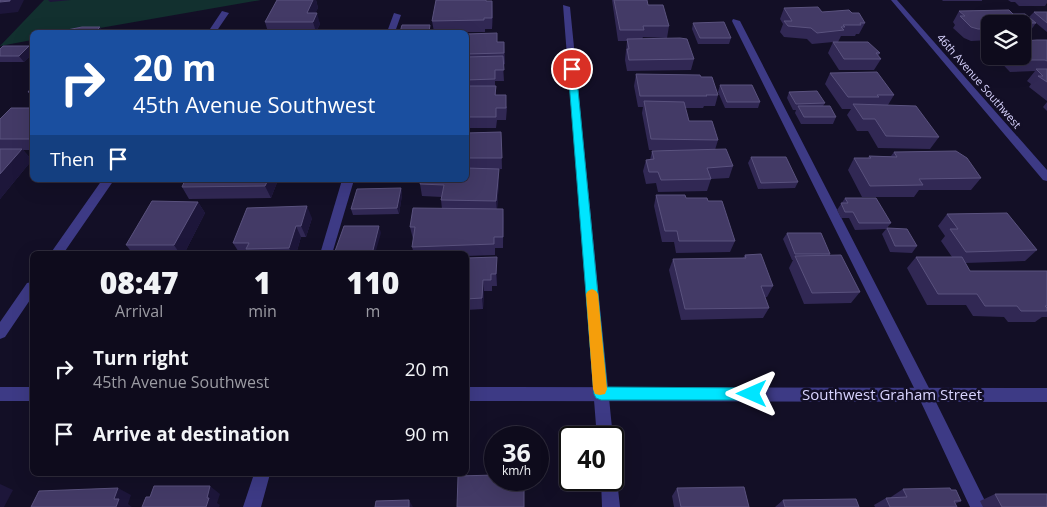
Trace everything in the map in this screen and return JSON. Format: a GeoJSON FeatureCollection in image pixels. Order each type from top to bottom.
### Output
{"type":"FeatureCollection","features":[{"type":"Feature","properties":{"kind":"street","name":"46th Avenue Southwest"},"geometry":{"type":"LineString","coordinates":[[894,0],[1047,177]]}},
{"type":"Feature","properties":{"kind":"street"},"geometry":{"type":"LineString","coordinates":[[566,7],[604,426]]}},
{"type":"Feature","properties":{"kind":"street"},"geometry":{"type":"LineString","coordinates":[[213,30],[226,12]]}},
{"type":"Feature","properties":{"kind":"street"},"geometry":{"type":"LineString","coordinates":[[392,30],[396,15]]}},
{"type":"Feature","properties":{"kind":"street"},"geometry":{"type":"LineString","coordinates":[[736,20],[979,507]]}},
{"type":"Feature","properties":{"kind":"street"},"geometry":{"type":"LineString","coordinates":[[58,251],[107,182]]}},
{"type":"Feature","properties":{"kind":"street"},"geometry":{"type":"LineString","coordinates":[[327,251],[347,182]]}},
{"type":"Feature","properties":{"kind":"street"},"geometry":{"type":"LineString","coordinates":[[0,333],[30,290]]}},
{"type":"Feature","properties":{"kind":"street"},"geometry":{"type":"LineString","coordinates":[[0,394],[30,394]]}},
{"type":"Feature","properties":{"kind":"street","name":"Southwest Graham Street"},"geometry":{"type":"LineString","coordinates":[[469,394],[1047,395]]}},
{"type":"Feature","properties":{"kind":"street"},"geometry":{"type":"LineString","coordinates":[[252,507],[261,476]]}},
{"type":"Feature","properties":{"kind":"street"},"geometry":{"type":"LineString","coordinates":[[609,491],[611,507]]}},
{"type":"Feature","properties":{"kind":"green space"},"geometry":{"type":"Polygon","coordinates":[[[44,0],[261,0],[88,30],[30,30],[30,40],[0,46],[44,0]]]}},
{"type":"Feature","properties":{"kind":"building"},"geometry":{"type":"Polygon","coordinates":[[[277,0],[313,0],[307,13],[317,13],[313,22],[265,22],[277,0]]]}},
{"type":"Feature","properties":{"kind":"building"},"geometry":{"type":"Polygon","coordinates":[[[436,0],[492,1],[492,18],[484,18],[484,20],[432,21],[436,0]]]}},
{"type":"Feature","properties":{"kind":"building"},"geometry":{"type":"Polygon","coordinates":[[[614,0],[647,0],[648,5],[663,5],[669,26],[643,26],[644,30],[620,30],[614,0]]]}},
{"type":"Feature","properties":{"kind":"building"},"geometry":{"type":"Polygon","coordinates":[[[818,7],[822,12],[849,10],[852,13],[859,13],[865,23],[860,23],[861,25],[843,25],[845,27],[841,27],[844,30],[817,33],[811,28],[788,26],[784,21],[792,21],[784,8],[818,7]]]}},
{"type":"Feature","properties":{"kind":"building"},"geometry":{"type":"Polygon","coordinates":[[[1009,10],[1013,14],[1026,15],[981,15],[981,29],[978,29],[971,27],[960,16],[965,16],[959,11],[1009,10]]]}},
{"type":"Feature","properties":{"kind":"building"},"geometry":{"type":"Polygon","coordinates":[[[1034,12],[1047,12],[1047,23],[1034,12]]]}},
{"type":"Feature","properties":{"kind":"building"},"geometry":{"type":"Polygon","coordinates":[[[724,22],[731,38],[700,38],[693,23],[724,22]]]}},
{"type":"Feature","properties":{"kind":"building"},"geometry":{"type":"Polygon","coordinates":[[[402,25],[430,25],[429,30],[401,30],[402,25]]]}},
{"type":"Feature","properties":{"kind":"building"},"geometry":{"type":"Polygon","coordinates":[[[82,27],[100,27],[97,30],[67,30],[82,27]]]}},
{"type":"Feature","properties":{"kind":"building"},"geometry":{"type":"Polygon","coordinates":[[[497,33],[497,42],[504,42],[504,53],[469,54],[469,34],[497,33]]]}},
{"type":"Feature","properties":{"kind":"building"},"geometry":{"type":"Polygon","coordinates":[[[627,39],[687,39],[694,59],[629,60],[627,39]]]}},
{"type":"Feature","properties":{"kind":"building"},"geometry":{"type":"Polygon","coordinates":[[[1031,40],[1047,40],[1047,61],[1031,60],[1031,40]]]}},
{"type":"Feature","properties":{"kind":"building"},"geometry":{"type":"Polygon","coordinates":[[[833,42],[868,42],[880,53],[876,53],[881,59],[844,59],[833,42]]]}},
{"type":"Feature","properties":{"kind":"building"},"geometry":{"type":"Polygon","coordinates":[[[3,46],[29,46],[19,56],[0,56],[0,49],[3,46]]]}},
{"type":"Feature","properties":{"kind":"building"},"geometry":{"type":"Polygon","coordinates":[[[503,56],[504,70],[495,70],[495,79],[469,80],[469,57],[503,56]]]}},
{"type":"Feature","properties":{"kind":"building"},"geometry":{"type":"Polygon","coordinates":[[[1036,69],[1047,69],[1047,82],[1038,76],[1043,76],[1036,69]]]}},
{"type":"Feature","properties":{"kind":"building"},"geometry":{"type":"Polygon","coordinates":[[[877,72],[894,95],[848,97],[830,73],[877,72]]]}},
{"type":"Feature","properties":{"kind":"building"},"geometry":{"type":"Polygon","coordinates":[[[636,74],[700,75],[701,77],[712,77],[718,95],[640,96],[636,74]]]}},
{"type":"Feature","properties":{"kind":"building"},"geometry":{"type":"Polygon","coordinates":[[[720,85],[752,85],[760,102],[727,102],[720,85]]]}},
{"type":"Feature","properties":{"kind":"building"},"geometry":{"type":"Polygon","coordinates":[[[469,86],[496,86],[495,95],[506,95],[506,108],[496,108],[496,117],[469,117],[469,86]]]}},
{"type":"Feature","properties":{"kind":"building"},"geometry":{"type":"Polygon","coordinates":[[[817,91],[825,103],[796,104],[789,92],[817,91]]]}},
{"type":"Feature","properties":{"kind":"building"},"geometry":{"type":"Polygon","coordinates":[[[644,101],[684,102],[689,121],[712,121],[718,140],[651,139],[644,101]]]}},
{"type":"Feature","properties":{"kind":"building"},"geometry":{"type":"Polygon","coordinates":[[[853,104],[916,106],[939,137],[886,136],[875,119],[863,119],[853,104]]]}},
{"type":"Feature","properties":{"kind":"building"},"geometry":{"type":"Polygon","coordinates":[[[798,106],[830,106],[836,117],[804,117],[798,106]]]}},
{"type":"Feature","properties":{"kind":"building"},"geometry":{"type":"Polygon","coordinates":[[[11,108],[30,108],[30,139],[0,139],[0,119],[11,108]]]}},
{"type":"Feature","properties":{"kind":"building"},"geometry":{"type":"Polygon","coordinates":[[[501,132],[502,158],[469,158],[469,133],[501,132]]]}},
{"type":"Feature","properties":{"kind":"building"},"geometry":{"type":"Polygon","coordinates":[[[0,149],[22,149],[0,174],[0,149]]]}},
{"type":"Feature","properties":{"kind":"building"},"geometry":{"type":"Polygon","coordinates":[[[726,149],[733,166],[707,168],[711,179],[661,180],[658,172],[649,172],[646,160],[654,159],[652,151],[726,149]]]}},
{"type":"Feature","properties":{"kind":"building"},"geometry":{"type":"Polygon","coordinates":[[[956,151],[967,158],[981,178],[919,179],[923,185],[870,186],[854,158],[871,158],[869,156],[897,157],[894,152],[956,151]]]}},
{"type":"Feature","properties":{"kind":"building"},"geometry":{"type":"Polygon","coordinates":[[[751,157],[786,157],[798,182],[761,183],[751,157]]]}},
{"type":"Feature","properties":{"kind":"building"},"geometry":{"type":"Polygon","coordinates":[[[469,168],[499,169],[496,201],[441,200],[444,185],[420,184],[420,182],[469,182],[469,168]]]}},
{"type":"Feature","properties":{"kind":"building"},"geometry":{"type":"Polygon","coordinates":[[[184,182],[267,182],[265,186],[182,187],[184,182]]]}},
{"type":"Feature","properties":{"kind":"building"},"geometry":{"type":"Polygon","coordinates":[[[401,188],[397,208],[351,209],[357,189],[401,188]]]}},
{"type":"Feature","properties":{"kind":"building"},"geometry":{"type":"Polygon","coordinates":[[[656,195],[685,195],[686,198],[707,198],[708,201],[722,201],[735,241],[679,241],[677,231],[665,231],[656,195]]]}},
{"type":"Feature","properties":{"kind":"building"},"geometry":{"type":"Polygon","coordinates":[[[845,198],[876,198],[891,223],[859,223],[853,212],[845,212],[841,203],[848,203],[845,198]]]}},
{"type":"Feature","properties":{"kind":"building"},"geometry":{"type":"Polygon","coordinates":[[[152,201],[198,202],[174,245],[126,245],[152,201]]]}},
{"type":"Feature","properties":{"kind":"building"},"geometry":{"type":"Polygon","coordinates":[[[307,206],[301,226],[296,226],[289,248],[246,249],[249,243],[233,243],[247,208],[307,206]]]}},
{"type":"Feature","properties":{"kind":"building"},"geometry":{"type":"Polygon","coordinates":[[[413,208],[503,209],[503,237],[494,237],[494,244],[412,247],[415,227],[410,227],[413,208]]]}},
{"type":"Feature","properties":{"kind":"building"},"geometry":{"type":"Polygon","coordinates":[[[1007,213],[1037,250],[966,252],[950,229],[958,229],[947,214],[1007,213]]]}},
{"type":"Feature","properties":{"kind":"building"},"geometry":{"type":"Polygon","coordinates":[[[344,226],[379,226],[373,251],[335,251],[344,226]]]}},
{"type":"Feature","properties":{"kind":"building"},"geometry":{"type":"Polygon","coordinates":[[[887,228],[907,229],[917,246],[895,246],[887,228]]]}},
{"type":"Feature","properties":{"kind":"building"},"geometry":{"type":"Polygon","coordinates":[[[787,233],[821,233],[830,254],[795,254],[787,233]]]}},
{"type":"Feature","properties":{"kind":"building"},"geometry":{"type":"Polygon","coordinates":[[[761,254],[773,286],[761,286],[769,308],[685,309],[673,259],[746,258],[745,255],[761,254]]]}},
{"type":"Feature","properties":{"kind":"building"},"geometry":{"type":"Polygon","coordinates":[[[841,255],[860,292],[812,293],[795,256],[841,255]]]}},
{"type":"Feature","properties":{"kind":"building"},"geometry":{"type":"Polygon","coordinates":[[[497,257],[496,274],[491,274],[491,280],[483,280],[482,298],[469,299],[469,258],[497,257]]]}},
{"type":"Feature","properties":{"kind":"building"},"geometry":{"type":"Polygon","coordinates":[[[916,257],[962,257],[970,271],[1047,271],[1047,306],[1045,306],[1047,311],[1021,311],[1017,306],[985,306],[977,294],[938,294],[916,257]]]}},
{"type":"Feature","properties":{"kind":"building"},"geometry":{"type":"Polygon","coordinates":[[[484,475],[484,491],[524,491],[524,507],[457,507],[458,476],[484,475]]]}},
{"type":"Feature","properties":{"kind":"building"},"geometry":{"type":"Polygon","coordinates":[[[154,486],[210,486],[207,498],[209,498],[206,507],[142,507],[146,497],[150,497],[154,486]]]}},
{"type":"Feature","properties":{"kind":"building"},"geometry":{"type":"Polygon","coordinates":[[[744,487],[749,507],[681,507],[677,488],[744,487]]]}},
{"type":"Feature","properties":{"kind":"building"},"geometry":{"type":"Polygon","coordinates":[[[118,488],[114,499],[119,499],[116,507],[31,507],[39,491],[118,488]]]}},
{"type":"Feature","properties":{"kind":"building"},"geometry":{"type":"Polygon","coordinates":[[[950,488],[951,490],[956,490],[961,501],[954,501],[957,507],[890,507],[886,498],[907,497],[903,489],[950,488]]]}},
{"type":"Feature","properties":{"kind":"building"},"geometry":{"type":"Polygon","coordinates":[[[995,494],[1047,494],[1047,507],[1002,507],[995,494]]]}},
{"type":"Feature","properties":{"kind":"building"},"geometry":{"type":"Polygon","coordinates":[[[856,499],[859,507],[785,507],[783,500],[856,499]]]}},
{"type":"Feature","properties":{"kind":"building"},"geometry":{"type":"Polygon","coordinates":[[[409,500],[409,507],[375,507],[376,501],[409,500]]]}},
{"type":"Feature","properties":{"kind":"slow traffic"},"geometry":{"type":"LineString","coordinates":[[592,294],[600,389]]}},
{"type":"Feature","properties":{"kind":"route"},"geometry":{"type":"LineString","coordinates":[[572,69],[601,394],[752,394]]}}]}
